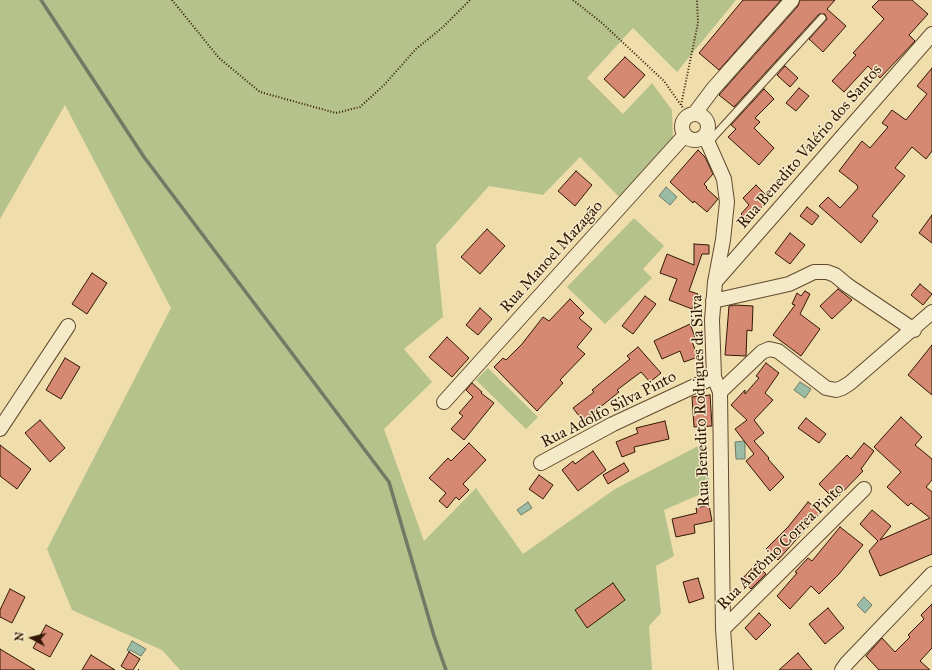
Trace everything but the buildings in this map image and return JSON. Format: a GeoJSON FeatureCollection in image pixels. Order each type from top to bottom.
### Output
{"type":"FeatureCollection","features":[{"type":"Feature","properties":{"kind":"street"},"geometry":{"type":"LineString","coordinates":[[688,111],[703,116],[708,121],[706,139],[693,140],[685,135],[682,123],[688,111],[713,89],[792,0]]}},
{"type":"Feature","properties":{"kind":"street","name":"Rua Benedito Valério dos Santos"},"geometry":{"type":"LineString","coordinates":[[714,282],[932,34]]}},
{"type":"Feature","properties":{"kind":"street","name":"Rua Manoel Mazagão"},"geometry":{"type":"LineString","coordinates":[[444,402],[685,135]]}},
{"type":"Feature","properties":{"kind":"street","name":"Rua Benedito Rodrigues da Silva"},"geometry":{"type":"LineString","coordinates":[[706,139],[724,179],[727,202],[724,234],[714,282],[713,301],[714,377],[720,392],[723,629],[726,670]]}},
{"type":"Feature","properties":{"kind":"street"},"geometry":{"type":"LineString","coordinates":[[713,301],[770,290],[789,284],[814,272],[828,272],[835,274],[848,285],[914,330]]}},
{"type":"Feature","properties":{"kind":"street"},"geometry":{"type":"LineString","coordinates":[[720,392],[762,352],[769,349],[778,351],[826,388],[836,390],[842,388],[914,330],[932,312]]}},
{"type":"Feature","properties":{"kind":"street"},"geometry":{"type":"LineString","coordinates":[[0,428],[68,326]]}},
{"type":"Feature","properties":{"kind":"street","name":"Rua Adolfo Silva Pinto"},"geometry":{"type":"LineString","coordinates":[[541,463],[613,424],[714,377]]}},
{"type":"Feature","properties":{"kind":"street","name":"Rua Antônio Correa Pinto"},"geometry":{"type":"LineString","coordinates":[[723,629],[864,489]]}},
{"type":"Feature","properties":{"kind":"street"},"geometry":{"type":"LineString","coordinates":[[842,670],[847,662],[932,574]]}},
{"type":"Feature","properties":{"kind":"lane"},"geometry":{"type":"LineString","coordinates":[[706,139],[822,18]]}},
{"type":"Feature","properties":{"kind":"path"},"geometry":{"type":"LineString","coordinates":[[172,0],[219,58],[260,92],[336,113],[360,107],[384,84],[416,48],[444,27],[470,0]]}},
{"type":"Feature","properties":{"kind":"path"},"geometry":{"type":"LineString","coordinates":[[573,0],[602,23],[664,81],[688,111]]}},
{"type":"Feature","properties":{"kind":"path"},"geometry":{"type":"LineString","coordinates":[[688,111],[698,23],[697,0]]}},
{"type":"Feature","properties":{"kind":"shaded area"},"geometry":{"type":"Polygon","coordinates":[[[0,0],[736,0],[677,72],[633,28],[587,78],[623,114],[652,83],[672,110],[673,143],[619,197],[580,157],[543,195],[489,186],[436,245],[443,317],[404,349],[432,382],[384,429],[424,541],[476,488],[523,554],[615,489],[706,442],[710,490],[664,510],[674,556],[656,566],[661,613],[649,626],[652,670],[180,670],[162,650],[72,610],[47,549],[171,308],[65,105],[0,219],[0,0]]]}},
{"type":"Feature","properties":{"kind":"shaded area"},"geometry":{"type":"Polygon","coordinates":[[[666,187],[677,197],[670,205],[659,196],[666,187]]]}},
{"type":"Feature","properties":{"kind":"shaded area"},"geometry":{"type":"Polygon","coordinates":[[[634,218],[664,246],[643,269],[652,278],[605,324],[567,287],[634,218]]]}},
{"type":"Feature","properties":{"kind":"shaded area"},"geometry":{"type":"Polygon","coordinates":[[[488,368],[538,417],[526,429],[476,380],[488,368]]]}},
{"type":"Feature","properties":{"kind":"shaded area"},"geometry":{"type":"Polygon","coordinates":[[[800,382],[811,389],[805,398],[794,390],[800,382]]]}},
{"type":"Feature","properties":{"kind":"shaded area"},"geometry":{"type":"Polygon","coordinates":[[[745,441],[745,459],[736,459],[735,442],[745,441]]]}},
{"type":"Feature","properties":{"kind":"shaded area"},"geometry":{"type":"Polygon","coordinates":[[[528,502],[532,508],[521,515],[517,510],[528,502]]]}},
{"type":"Feature","properties":{"kind":"shaded area"},"geometry":{"type":"Polygon","coordinates":[[[864,597],[872,605],[865,613],[857,605],[864,597]]]}},
{"type":"Feature","properties":{"kind":"shaded area"},"geometry":{"type":"Polygon","coordinates":[[[132,641],[146,649],[141,656],[127,650],[132,641]]]}},
{"type":"Feature","properties":{"kind":"waterway"},"geometry":{"type":"LineString","coordinates":[[41,0],[144,157],[389,482],[434,636],[446,670]]}}]}
